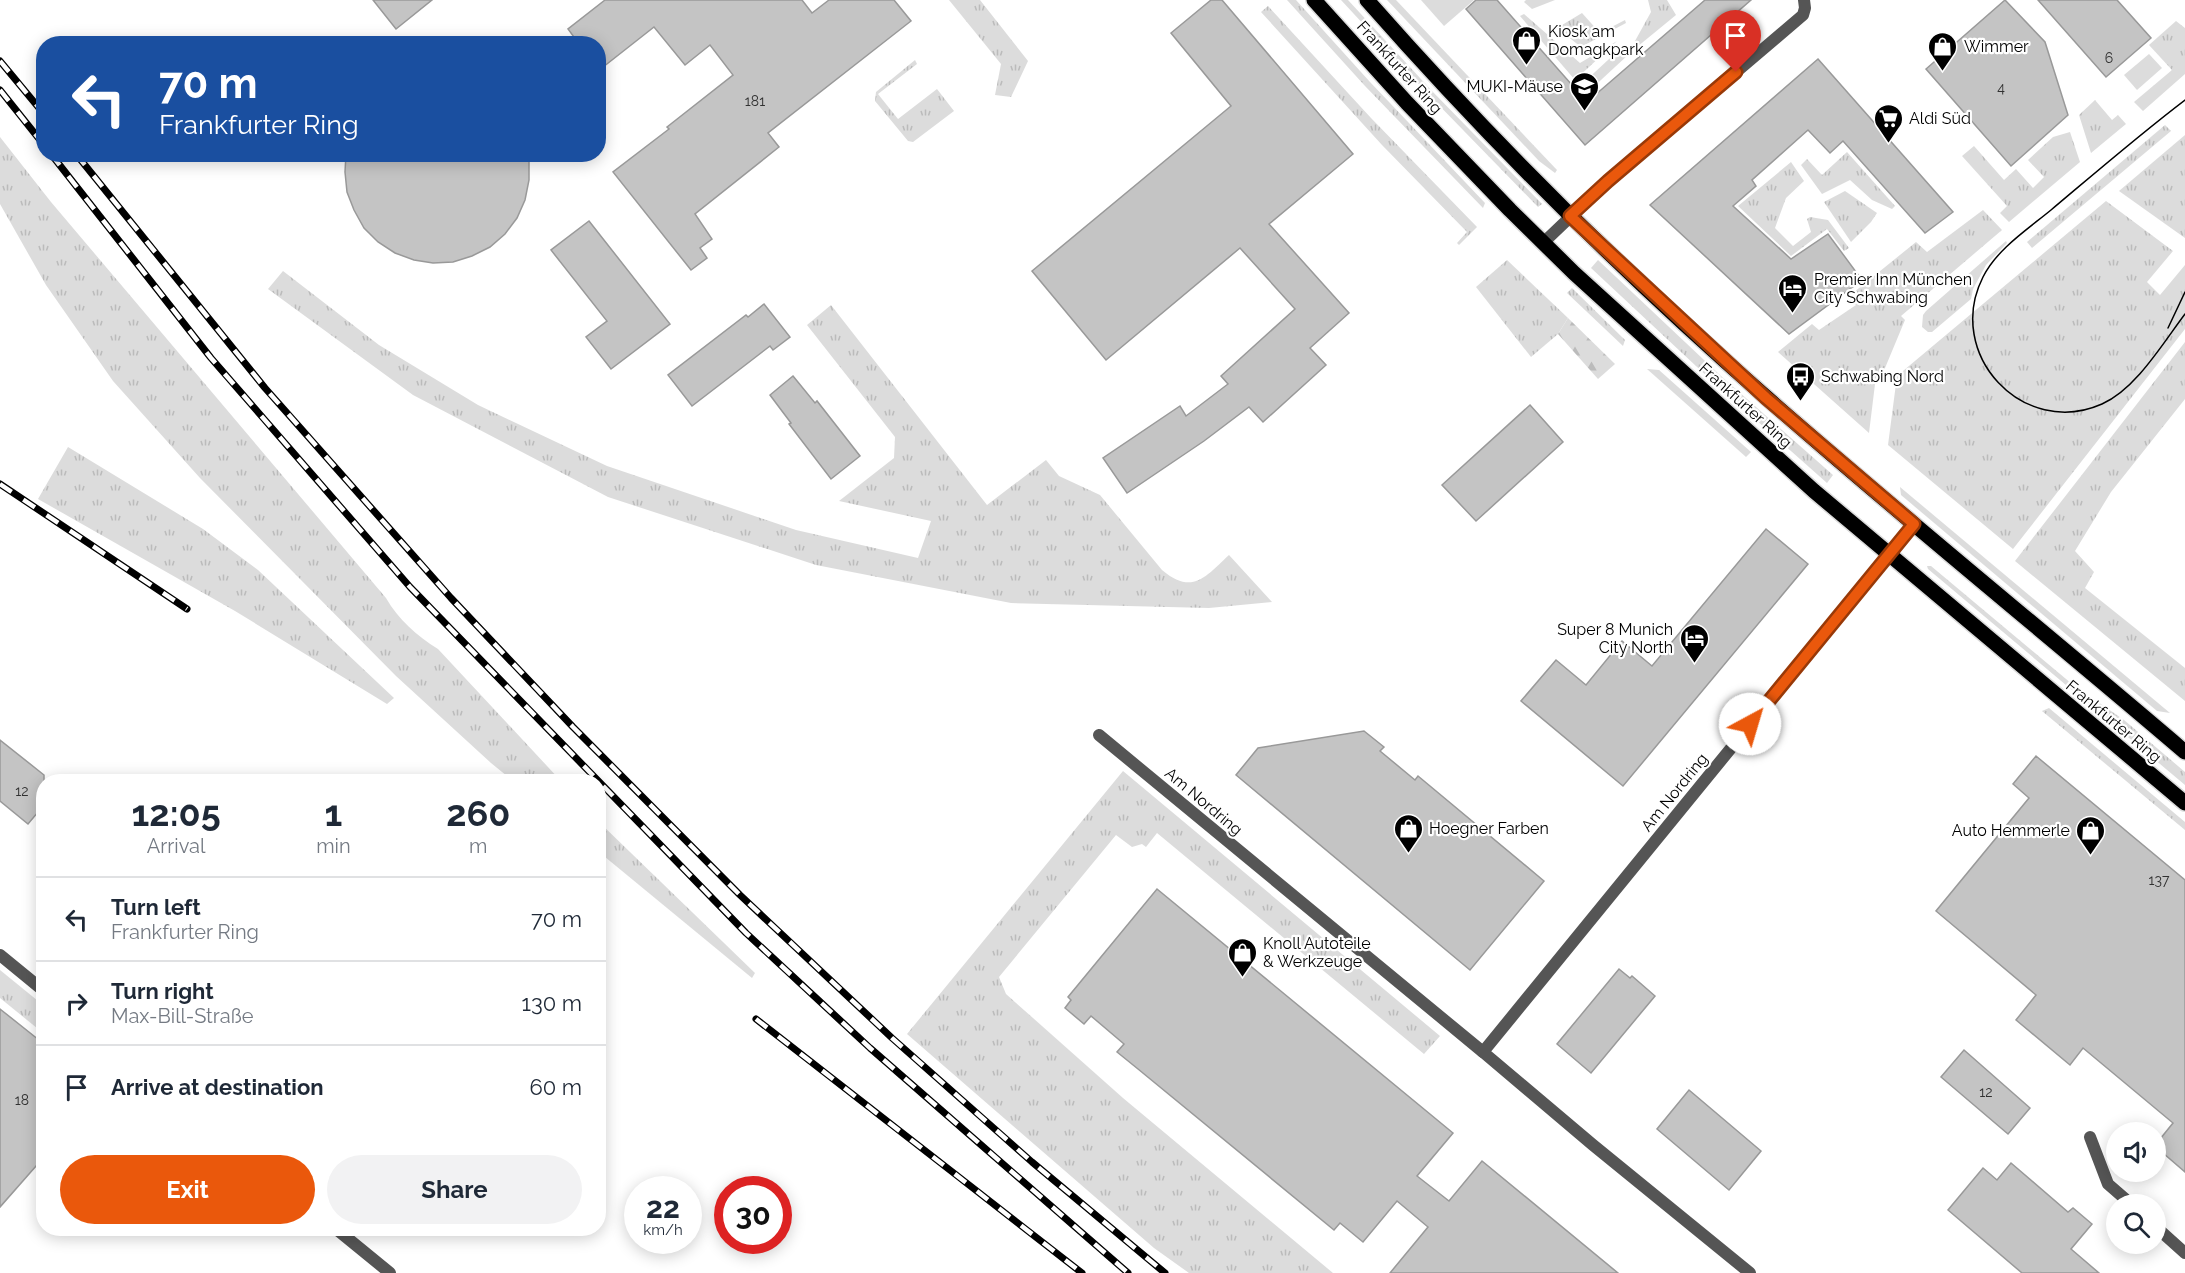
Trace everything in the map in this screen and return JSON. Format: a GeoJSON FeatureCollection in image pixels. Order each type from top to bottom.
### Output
{"type":"FeatureCollection","features":[{"type":"Feature","properties":{"kind":"main road","name":"Frankfurter Ring"},"geometry":{"type":"LineString","coordinates":[[1314,0],[1407,103],[1543,243],[1714,401],[1888,554],[2185,803]]}},
{"type":"Feature","properties":{"kind":"main road","name":"Frankfurter Ring"},"geometry":{"type":"LineString","coordinates":[[1367,0],[1461,103],[1570,216],[1766,398],[2185,752]]}},
{"type":"Feature","properties":{"kind":"street"},"geometry":{"type":"LineString","coordinates":[[1543,243],[1608,181],[1803,15],[1804,0]]}},
{"type":"Feature","properties":{"kind":"street","name":"Am Nordring"},"geometry":{"type":"LineString","coordinates":[[1483,1052],[1914,524]]}},
{"type":"Feature","properties":{"kind":"street","name":"Am Nordring"},"geometry":{"type":"LineString","coordinates":[[1099,735],[1750,1273]]}},
{"type":"Feature","properties":{"kind":"street"},"geometry":{"type":"LineString","coordinates":[[0,955],[36,984]]}},
{"type":"Feature","properties":{"kind":"street"},"geometry":{"type":"LineString","coordinates":[[2090,1137],[2108,1184],[2120,1194]]}},
{"type":"Feature","properties":{"kind":"street"},"geometry":{"type":"LineString","coordinates":[[345,1236],[390,1273]]}},
{"type":"Feature","properties":{"kind":"street"},"geometry":{"type":"LineString","coordinates":[[2166,1236],[2185,1253]]}},
{"type":"Feature","properties":{"kind":"green space"},"geometry":{"type":"Polygon","coordinates":[[[949,0],[980,0],[1028,61],[1011,97],[995,95],[1001,64],[949,0]]]}},
{"type":"Feature","properties":{"kind":"green space"},"geometry":{"type":"Polygon","coordinates":[[[1287,0],[1296,0],[1485,203],[1483,208],[1365,86],[1287,0]]]}},
{"type":"Feature","properties":{"kind":"green space"},"geometry":{"type":"Polygon","coordinates":[[[1341,0],[1348,0],[1432,91],[1542,204],[1538,207],[1341,0]]]}},
{"type":"Feature","properties":{"kind":"green space"},"geometry":{"type":"Polygon","coordinates":[[[1387,0],[1396,0],[1557,170],[1555,173],[1539,161],[1387,0]]]}},
{"type":"Feature","properties":{"kind":"green space"},"geometry":{"type":"Polygon","coordinates":[[[1421,0],[1474,0],[1444,26],[1421,0]]]}},
{"type":"Feature","properties":{"kind":"green space"},"geometry":{"type":"Polygon","coordinates":[[[1526,0],[1555,0],[1532,9],[1524,2],[1526,0]]]}},
{"type":"Feature","properties":{"kind":"green space"},"geometry":{"type":"Polygon","coordinates":[[[1648,0],[1667,0],[1676,15],[1637,47],[1635,41],[1651,12],[1648,0]]]}},
{"type":"Feature","properties":{"kind":"green space"},"geometry":{"type":"Polygon","coordinates":[[[1268,6],[1371,118],[1477,227],[1459,245],[1457,243],[1467,232],[1382,145],[1261,12],[1268,6]]]}},
{"type":"Feature","properties":{"kind":"green space"},"geometry":{"type":"Polygon","coordinates":[[[1582,13],[1600,33],[1625,20],[1626,23],[1581,47],[1557,28],[1582,13]]]}},
{"type":"Feature","properties":{"kind":"green space"},"geometry":{"type":"Polygon","coordinates":[[[1524,14],[1580,63],[1617,41],[1575,80],[1520,16],[1524,14]]]}},
{"type":"Feature","properties":{"kind":"green space"},"geometry":{"type":"Polygon","coordinates":[[[2176,21],[2185,28],[2185,74],[2143,111],[2134,102],[2172,70],[2149,45],[2176,21]]]}},
{"type":"Feature","properties":{"kind":"green space"},"geometry":{"type":"Polygon","coordinates":[[[1622,47],[1628,55],[1588,92],[1581,85],[1622,47]]]}},
{"type":"Feature","properties":{"kind":"green space"},"geometry":{"type":"Polygon","coordinates":[[[2149,54],[2162,68],[2137,90],[2124,75],[2149,54]]]}},
{"type":"Feature","properties":{"kind":"green space"},"geometry":{"type":"Polygon","coordinates":[[[915,60],[917,64],[878,94],[898,119],[937,89],[954,111],[913,142],[908,141],[875,101],[876,92],[915,60]]]}},
{"type":"Feature","properties":{"kind":"green space"},"geometry":{"type":"Polygon","coordinates":[[[2095,100],[2112,120],[2118,115],[2126,124],[2091,153],[2079,115],[2095,100]]]}},
{"type":"Feature","properties":{"kind":"green space"},"geometry":{"type":"Polygon","coordinates":[[[2165,125],[2171,131],[2032,248],[2027,242],[2165,125]]]}},
{"type":"Feature","properties":{"kind":"green space"},"geometry":{"type":"Polygon","coordinates":[[[2070,132],[2080,162],[2009,222],[2000,213],[2007,206],[1962,156],[1974,146],[2004,180],[2016,169],[2033,188],[2044,177],[2028,160],[2053,137],[2070,132]]]}},
{"type":"Feature","properties":{"kind":"green space"},"geometry":{"type":"Polygon","coordinates":[[[2185,135],[2185,238],[2119,191],[2185,135]]]}},
{"type":"Feature","properties":{"kind":"green space"},"geometry":{"type":"Polygon","coordinates":[[[0,137],[51,202],[386,598],[402,620],[415,633],[438,649],[554,774],[504,774],[491,763],[396,676],[200,478],[113,381],[46,285],[0,204],[0,137]]]}},
{"type":"Feature","properties":{"kind":"green space"},"geometry":{"type":"Polygon","coordinates":[[[1847,152],[1895,206],[1892,209],[1872,200],[1850,180],[1822,194],[1801,165],[1807,159],[1822,175],[1847,152]]]}},
{"type":"Feature","properties":{"kind":"green space"},"geometry":{"type":"Polygon","coordinates":[[[1791,162],[1804,181],[1786,198],[1775,228],[1793,246],[1811,232],[1807,219],[1810,217],[1828,220],[1849,248],[1844,251],[1827,229],[1791,256],[1738,206],[1791,162]]]}},
{"type":"Feature","properties":{"kind":"green space"},"geometry":{"type":"Polygon","coordinates":[[[1845,191],[1877,213],[1851,242],[1824,202],[1845,191]]]}},
{"type":"Feature","properties":{"kind":"green space"},"geometry":{"type":"Polygon","coordinates":[[[2106,201],[2173,251],[2147,282],[2160,295],[2185,265],[2185,329],[2013,549],[1888,445],[1897,376],[2106,201]]]}},
{"type":"Feature","properties":{"kind":"green space"},"geometry":{"type":"Polygon","coordinates":[[[1983,210],[2002,230],[1901,316],[1905,320],[1885,368],[1876,376],[1869,433],[1778,352],[1812,324],[1819,330],[1856,305],[1848,297],[1916,242],[1927,252],[1983,210]]]}},
{"type":"Feature","properties":{"kind":"green space"},"geometry":{"type":"Polygon","coordinates":[[[2006,241],[2007,243],[1986,265],[1973,289],[1971,299],[1932,332],[1922,327],[1923,315],[1926,311],[2006,241]]]}},
{"type":"Feature","properties":{"kind":"green space"},"geometry":{"type":"Polygon","coordinates":[[[1507,260],[1568,318],[1558,334],[1531,357],[1476,287],[1507,260]]]}},
{"type":"Feature","properties":{"kind":"green space"},"geometry":{"type":"Polygon","coordinates":[[[1598,260],[1721,376],[1833,475],[1827,483],[1711,380],[1591,268],[1598,260]]]}},
{"type":"Feature","properties":{"kind":"green space"},"geometry":{"type":"Polygon","coordinates":[[[283,271],[379,345],[478,405],[607,466],[796,530],[918,558],[931,521],[839,501],[894,458],[895,437],[807,325],[831,305],[987,505],[1046,460],[1059,476],[1100,495],[1162,570],[1173,578],[1182,582],[1198,580],[1206,576],[1229,555],[1272,602],[1209,608],[1011,603],[816,565],[608,497],[413,395],[268,289],[283,271]]]}},
{"type":"Feature","properties":{"kind":"green space"},"geometry":{"type":"Polygon","coordinates":[[[1572,288],[1625,340],[1623,346],[1567,293],[1572,288]]]}},
{"type":"Feature","properties":{"kind":"green space"},"geometry":{"type":"Polygon","coordinates":[[[1568,318],[1615,364],[1598,379],[1558,334],[1568,318]]]}},
{"type":"Feature","properties":{"kind":"green space"},"geometry":{"type":"Polygon","coordinates":[[[2185,342],[2185,399],[2111,492],[2075,551],[2094,572],[2085,588],[2185,668],[2185,701],[2015,561],[2185,342]]]}},
{"type":"Feature","properties":{"kind":"green space"},"geometry":{"type":"Polygon","coordinates":[[[1647,369],[1659,370],[1751,452],[1746,457],[1647,369]]]}},
{"type":"Feature","properties":{"kind":"green space"},"geometry":{"type":"Polygon","coordinates":[[[68,447],[203,529],[258,570],[394,698],[387,704],[235,611],[38,499],[68,447]]]}},
{"type":"Feature","properties":{"kind":"green space"},"geometry":{"type":"Polygon","coordinates":[[[1900,487],[2170,713],[2157,711],[1901,495],[1900,487]]]}},
{"type":"Feature","properties":{"kind":"green space"},"geometry":{"type":"Polygon","coordinates":[[[1927,566],[1931,566],[2072,684],[2124,720],[2185,772],[2185,785],[1928,569],[1927,566]]]}},
{"type":"Feature","properties":{"kind":"green space"},"geometry":{"type":"Polygon","coordinates":[[[2049,708],[2185,822],[2185,830],[2042,711],[2049,708]]]}},
{"type":"Feature","properties":{"kind":"green space"},"geometry":{"type":"Polygon","coordinates":[[[1123,771],[1440,1036],[1424,1054],[1157,833],[1146,847],[1142,844],[1132,847],[1116,835],[999,977],[1006,994],[1123,1098],[1333,1273],[1189,1273],[1154,1248],[907,1034],[1123,771]]]}},
{"type":"Feature","properties":{"kind":"green space"},"geometry":{"type":"Polygon","coordinates":[[[606,829],[755,973],[752,978],[606,858],[606,829]]]}},
{"type":"Feature","properties":{"kind":"green space"},"geometry":{"type":"Polygon","coordinates":[[[0,970],[36,999],[36,1027],[0,998],[0,970]]]}},
{"type":"Feature","properties":{"kind":"building"},"geometry":{"type":"Polygon","coordinates":[[[373,0],[432,0],[396,29],[373,0]]]}},
{"type":"Feature","properties":{"kind":"building"},"geometry":{"type":"Polygon","coordinates":[[[605,0],[802,0],[812,13],[829,0],[894,0],[911,21],[768,133],[779,147],[695,214],[712,239],[700,248],[707,258],[691,270],[613,172],[733,75],[710,45],[685,65],[654,27],[606,65],[606,36],[573,36],[568,29],[605,0]]]}},
{"type":"Feature","properties":{"kind":"building"},"geometry":{"type":"Polygon","coordinates":[[[1211,0],[1222,0],[1353,154],[1269,224],[1349,313],[1310,348],[1326,365],[1263,422],[1249,407],[1204,441],[1127,493],[1103,458],[1180,406],[1186,416],[1228,384],[1221,376],[1295,309],[1240,248],[1106,360],[1032,271],[1231,106],[1171,33],[1211,0]]]}},
{"type":"Feature","properties":{"kind":"building"},"geometry":{"type":"Polygon","coordinates":[[[1476,0],[1497,0],[1587,102],[1705,0],[1751,0],[1585,145],[1466,9],[1476,0]]]}},
{"type":"Feature","properties":{"kind":"building"},"geometry":{"type":"Polygon","coordinates":[[[2005,0],[2045,42],[2068,115],[2011,166],[1926,69],[2005,0]]]}},
{"type":"Feature","properties":{"kind":"building"},"geometry":{"type":"Polygon","coordinates":[[[2038,0],[2117,0],[2151,38],[2106,77],[2038,0]]]}},
{"type":"Feature","properties":{"kind":"building"},"geometry":{"type":"Polygon","coordinates":[[[1818,59],[1953,212],[1925,233],[1843,141],[1830,153],[1808,130],[1752,180],[1756,186],[1733,206],[1791,259],[1828,234],[1862,280],[1789,334],[1650,205],[1818,59]]]}},
{"type":"Feature","properties":{"kind":"building"},"geometry":{"type":"Polygon","coordinates":[[[346,162],[529,162],[529,180],[525,200],[517,218],[505,234],[490,247],[453,262],[433,263],[414,260],[395,253],[378,242],[364,228],[354,210],[347,192],[346,162]]]}},
{"type":"Feature","properties":{"kind":"building"},"geometry":{"type":"Polygon","coordinates":[[[589,221],[670,324],[611,369],[586,337],[607,321],[551,250],[589,221]]]}},
{"type":"Feature","properties":{"kind":"building"},"geometry":{"type":"Polygon","coordinates":[[[764,304],[790,337],[773,350],[770,346],[692,406],[668,375],[746,315],[748,317],[764,304]]]}},
{"type":"Feature","properties":{"kind":"building"},"geometry":{"type":"Polygon","coordinates":[[[793,376],[815,403],[817,401],[860,456],[831,479],[770,395],[793,376]]]}},
{"type":"Feature","properties":{"kind":"building"},"geometry":{"type":"Polygon","coordinates":[[[1530,405],[1563,442],[1476,521],[1442,485],[1530,405]]]}},
{"type":"Feature","properties":{"kind":"building"},"geometry":{"type":"Polygon","coordinates":[[[1766,529],[1808,564],[1623,786],[1521,701],[1556,660],[1586,685],[1622,641],[1652,666],[1766,529]]]}},
{"type":"Feature","properties":{"kind":"building"},"geometry":{"type":"Polygon","coordinates":[[[1364,731],[1384,747],[1380,751],[1415,780],[1418,776],[1544,881],[1470,970],[1236,775],[1258,748],[1364,731]]]}},
{"type":"Feature","properties":{"kind":"building"},"geometry":{"type":"Polygon","coordinates":[[[0,740],[43,774],[36,774],[36,814],[28,824],[0,801],[0,740]]]}},
{"type":"Feature","properties":{"kind":"building"},"geometry":{"type":"Polygon","coordinates":[[[2036,756],[2185,880],[2185,1172],[2166,1156],[2166,1132],[2173,1123],[2083,1048],[2070,1065],[2016,1020],[2036,995],[1936,911],[2029,798],[2013,784],[2036,756]]]}},
{"type":"Feature","properties":{"kind":"building"},"geometry":{"type":"Polygon","coordinates":[[[1157,889],[1453,1133],[1417,1176],[1449,1201],[1482,1161],[1618,1273],[1390,1273],[1428,1227],[1397,1201],[1363,1242],[1340,1223],[1334,1230],[1117,1052],[1124,1044],[1091,1016],[1084,1024],[1065,1008],[1071,1000],[1068,997],[1157,889]]]}},
{"type":"Feature","properties":{"kind":"building"},"geometry":{"type":"Polygon","coordinates":[[[1619,969],[1630,978],[1632,976],[1655,996],[1591,1073],[1557,1044],[1619,969]]]}},
{"type":"Feature","properties":{"kind":"building"},"geometry":{"type":"Polygon","coordinates":[[[0,1009],[36,1038],[36,1166],[0,1207],[0,1009]]]}},
{"type":"Feature","properties":{"kind":"building"},"geometry":{"type":"Polygon","coordinates":[[[1964,1050],[2030,1108],[2008,1134],[1941,1077],[1964,1050]]]}},
{"type":"Feature","properties":{"kind":"building"},"geometry":{"type":"Polygon","coordinates":[[[1689,1090],[1761,1151],[1729,1190],[1657,1129],[1689,1090]]]}},
{"type":"Feature","properties":{"kind":"building"},"geometry":{"type":"Polygon","coordinates":[[[2011,1163],[2068,1212],[2073,1208],[2092,1224],[2071,1249],[2099,1273],[2022,1273],[1948,1210],[1983,1168],[1997,1180],[2011,1163]]]}},
{"type":"Feature","properties":{"kind":"tram line"},"geometry":{"type":"LineString","coordinates":[[2185,100],[2023,232],[1996,257],[1983,277],[1974,306],[1974,334],[1983,360],[1998,382],[2019,400],[2045,410],[2073,412],[2102,404],[2126,388],[2148,364],[2185,314]]}},
{"type":"Feature","properties":{"kind":"tram line"},"geometry":{"type":"LineString","coordinates":[[2168,328],[2185,292]]}},
{"type":"Feature","properties":{"kind":"railway"},"geometry":{"type":"LineString","coordinates":[[0,61],[36,104]]}},
{"type":"Feature","properties":{"kind":"railway"},"geometry":{"type":"LineString","coordinates":[[0,90],[36,135]]}},
{"type":"Feature","properties":{"kind":"railway"},"geometry":{"type":"LineString","coordinates":[[57,162],[211,358],[410,587],[592,774]]}},
{"type":"Feature","properties":{"kind":"railway"},"geometry":{"type":"LineString","coordinates":[[82,162],[265,388],[451,598],[573,727],[740,895],[892,1038],[1032,1162],[1165,1273]]}},
{"type":"Feature","properties":{"kind":"railway"},"geometry":{"type":"LineString","coordinates":[[0,484],[187,609]]}},
{"type":"Feature","properties":{"kind":"railway"},"geometry":{"type":"LineString","coordinates":[[606,789],[746,933],[870,1048],[1128,1273]]}},
{"type":"Feature","properties":{"kind":"railway"},"geometry":{"type":"LineString","coordinates":[[756,1019],[1082,1273]]}},
{"type":"Feature","properties":{"kind":"place","name":"Kiosk am Domagkpark"},"geometry":{"type":"Point","coordinates":[1527,66]}},
{"type":"Feature","properties":{"kind":"place","name":"Wimmer"},"geometry":{"type":"Point","coordinates":[1943,72]}},
{"type":"Feature","properties":{"kind":"place","name":"MUKI-Mäuse"},"geometry":{"type":"Point","coordinates":[1584,112]}},
{"type":"Feature","properties":{"kind":"place","name":"Aldi Süd"},"geometry":{"type":"Point","coordinates":[1888,144]}},
{"type":"Feature","properties":{"kind":"place","name":"Premier Inn München City Schwabing"},"geometry":{"type":"Point","coordinates":[1793,314]}},
{"type":"Feature","properties":{"kind":"place","name":"Schwabing Nord"},"geometry":{"type":"Point","coordinates":[1800,402]}},
{"type":"Feature","properties":{"kind":"place","name":"Super 8 Munich City North"},"geometry":{"type":"Point","coordinates":[1694,664]}},
{"type":"Feature","properties":{"kind":"place","name":"Hoegner Farben"},"geometry":{"type":"Point","coordinates":[1408,854]}},
{"type":"Feature","properties":{"kind":"place","name":"Auto Hemmerle"},"geometry":{"type":"Point","coordinates":[2091,856]}},
{"type":"Feature","properties":{"kind":"place","name":"Knoll Autoteile & Werkzeuge"},"geometry":{"type":"Point","coordinates":[1242,978]}},
{"type":"Feature","properties":{"kind":"route"},"geometry":{"type":"LineString","coordinates":[[1736,72],[1570,216],[1677,318],[1766,398],[1914,524],[1750,724]]}}]}
